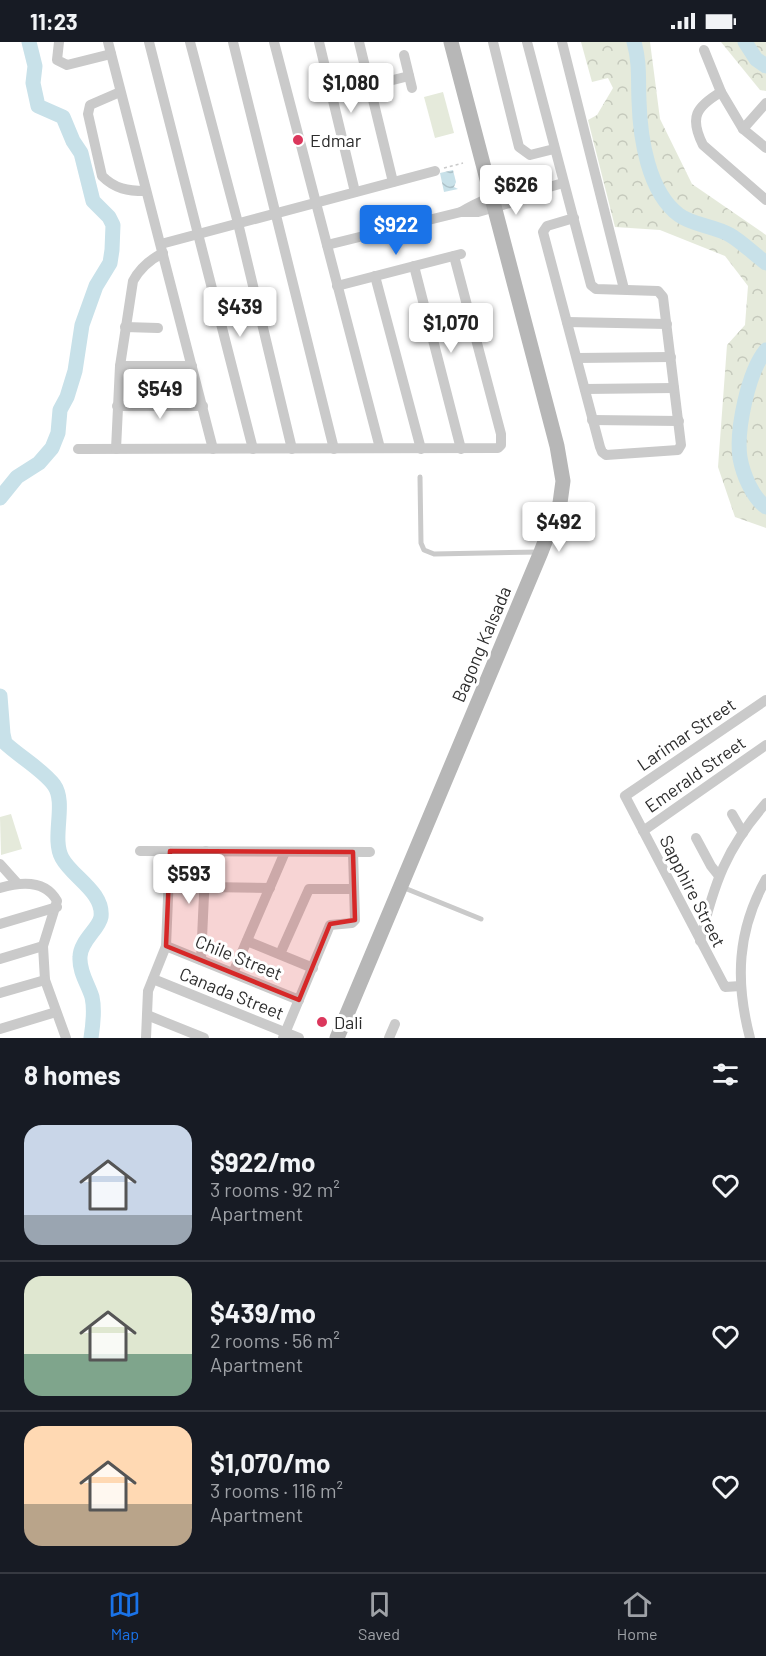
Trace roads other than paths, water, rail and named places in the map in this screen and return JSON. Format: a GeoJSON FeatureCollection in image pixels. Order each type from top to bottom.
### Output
{"type":"FeatureCollection","features":[{"type":"Feature","properties":{"kind":"street"},"geometry":{"type":"LineString","coordinates":[[59,42],[57,60],[67,65],[111,54]]}},
{"type":"Feature","properties":{"kind":"street"},"geometry":{"type":"LineString","coordinates":[[108,42],[213,449]]}},
{"type":"Feature","properties":{"kind":"street"},"geometry":{"type":"LineString","coordinates":[[149,42],[253,449]]}},
{"type":"Feature","properties":{"kind":"street"},"geometry":{"type":"LineString","coordinates":[[190,42],[238,224],[292,449]]}},
{"type":"Feature","properties":{"kind":"street"},"geometry":{"type":"LineString","coordinates":[[233,42],[334,449]]}},
{"type":"Feature","properties":{"kind":"street"},"geometry":{"type":"LineString","coordinates":[[274,42],[380,448]]}},
{"type":"Feature","properties":{"kind":"street"},"geometry":{"type":"LineString","coordinates":[[319,42],[355,192]]}},
{"type":"Feature","properties":{"kind":"street"},"geometry":{"type":"LineString","coordinates":[[359,42],[393,182]]}},
{"type":"Feature","properties":{"kind":"street","name":"Bagong Kalsada"},"geometry":{"type":"LineString","coordinates":[[337,1038],[541,552],[560,503],[563,481],[557,446],[451,42]]}},
{"type":"Feature","properties":{"kind":"street"},"geometry":{"type":"LineString","coordinates":[[494,42],[519,147],[530,155],[554,149]]}},
{"type":"Feature","properties":{"kind":"street"},"geometry":{"type":"LineString","coordinates":[[527,42],[593,288],[658,291],[663,297],[681,445],[678,450],[606,455],[600,447],[543,232],[547,226],[574,218]]}},
{"type":"Feature","properties":{"kind":"street"},"geometry":{"type":"LineString","coordinates":[[562,42],[624,289]]}},
{"type":"Feature","properties":{"kind":"street"},"geometry":{"type":"LineString","coordinates":[[704,50],[721,92],[743,129],[766,148]]}},
{"type":"Feature","properties":{"kind":"street"},"geometry":{"type":"LineString","coordinates":[[404,55],[412,88]]}},
{"type":"Feature","properties":{"kind":"street"},"geometry":{"type":"LineString","coordinates":[[369,86],[409,76]]}},
{"type":"Feature","properties":{"kind":"street"},"geometry":{"type":"LineString","coordinates":[[120,92],[90,105],[88,114],[102,176],[108,183],[118,188],[128,191],[145,191]]}},
{"type":"Feature","properties":{"kind":"street"},"geometry":{"type":"LineString","coordinates":[[721,92],[704,102],[697,112],[698,135],[703,145],[766,200]]}},
{"type":"Feature","properties":{"kind":"street"},"geometry":{"type":"LineString","coordinates":[[743,129],[766,104]]}},
{"type":"Feature","properties":{"kind":"street"},"geometry":{"type":"LineString","coordinates":[[116,449],[120,366],[133,281],[162,248],[199,234],[435,171]]}},
{"type":"Feature","properties":{"kind":"street"},"geometry":{"type":"LineString","coordinates":[[327,245],[461,212],[478,212],[493,202],[513,202],[522,195],[563,183]]}},
{"type":"Feature","properties":{"kind":"street"},"geometry":{"type":"LineString","coordinates":[[78,449],[461,449],[501,446],[502,441],[457,255],[338,286]]}},
{"type":"Feature","properties":{"kind":"street"},"geometry":{"type":"LineString","coordinates":[[414,266],[461,449]]}},
{"type":"Feature","properties":{"kind":"street"},"geometry":{"type":"LineString","coordinates":[[375,276],[421,449]]}},
{"type":"Feature","properties":{"kind":"street"},"geometry":{"type":"LineString","coordinates":[[567,322],[667,324]]}},
{"type":"Feature","properties":{"kind":"street"},"geometry":{"type":"LineString","coordinates":[[125,327],[158,328]]}},
{"type":"Feature","properties":{"kind":"street"},"geometry":{"type":"LineString","coordinates":[[576,358],[671,357]]}},
{"type":"Feature","properties":{"kind":"street"},"geometry":{"type":"LineString","coordinates":[[120,366],[192,366]]}},
{"type":"Feature","properties":{"kind":"street"},"geometry":{"type":"LineString","coordinates":[[585,389],[674,388]]}},
{"type":"Feature","properties":{"kind":"street"},"geometry":{"type":"LineString","coordinates":[[117,406],[203,406]]}},
{"type":"Feature","properties":{"kind":"street"},"geometry":{"type":"LineString","coordinates":[[592,420],[678,421]]}},
{"type":"Feature","properties":{"kind":"street","name":"Larimar Street"},"geometry":{"type":"LineString","coordinates":[[625,796],[766,700]]}},
{"type":"Feature","properties":{"kind":"street","name":"Emerald Street"},"geometry":{"type":"LineString","coordinates":[[643,831],[766,745]]}},
{"type":"Feature","properties":{"kind":"street","name":"Sapphire Street"},"geometry":{"type":"LineString","coordinates":[[625,796],[725,987],[741,986]]}},
{"type":"Feature","properties":{"kind":"street"},"geometry":{"type":"LineString","coordinates":[[700,941],[718,876],[743,833],[766,803]]}},
{"type":"Feature","properties":{"kind":"street"},"geometry":{"type":"LineString","coordinates":[[732,814],[743,833]]}},
{"type":"Feature","properties":{"kind":"street"},"geometry":{"type":"LineString","coordinates":[[696,838],[718,876]]}},
{"type":"Feature","properties":{"kind":"street"},"geometry":{"type":"LineString","coordinates":[[140,851],[370,852]]}},
{"type":"Feature","properties":{"kind":"street"},"geometry":{"type":"LineString","coordinates":[[146,1038],[148,991],[166,946],[170,851]]}},
{"type":"Feature","properties":{"kind":"street"},"geometry":{"type":"LineString","coordinates":[[201,960],[206,851]]}},
{"type":"Feature","properties":{"kind":"street"},"geometry":{"type":"LineString","coordinates":[[233,973],[285,852]]}},
{"type":"Feature","properties":{"kind":"street"},"geometry":{"type":"LineString","coordinates":[[284,1035],[330,925],[352,923],[355,920],[353,852]]}},
{"type":"Feature","properties":{"kind":"street"},"geometry":{"type":"LineString","coordinates":[[0,864],[17,883]]}},
{"type":"Feature","properties":{"kind":"street"},"geometry":{"type":"LineString","coordinates":[[750,1038],[741,986],[742,942],[750,913],[766,879]]}},
{"type":"Feature","properties":{"kind":"street"},"geometry":{"type":"LineString","coordinates":[[0,888],[17,883],[30,883],[44,889],[54,897],[57,907],[43,946],[45,980],[66,1038]]}},
{"type":"Feature","properties":{"kind":"street"},"geometry":{"type":"LineString","coordinates":[[204,887],[270,888]]}},
{"type":"Feature","properties":{"kind":"street"},"geometry":{"type":"LineString","coordinates":[[280,954],[309,889],[354,889]]}},
{"type":"Feature","properties":{"kind":"street"},"geometry":{"type":"LineString","coordinates":[[0,924],[57,907]]}},
{"type":"Feature","properties":{"kind":"street"},"geometry":{"type":"LineString","coordinates":[[247,941],[313,968]]}},
{"type":"Feature","properties":{"kind":"street"},"geometry":{"type":"LineString","coordinates":[[0,959],[43,946]]}},
{"type":"Feature","properties":{"kind":"street","name":"Chile Street"},"geometry":{"type":"LineString","coordinates":[[166,946],[299,1000]]}},
{"type":"Feature","properties":{"kind":"street","name":"Canada Street"},"geometry":{"type":"LineString","coordinates":[[153,979],[284,1035],[299,1038]]}},
{"type":"Feature","properties":{"kind":"street"},"geometry":{"type":"LineString","coordinates":[[0,993],[45,980]]}},
{"type":"Feature","properties":{"kind":"street"},"geometry":{"type":"LineString","coordinates":[[0,1029],[56,1012]]}},
{"type":"Feature","properties":{"kind":"street"},"geometry":{"type":"LineString","coordinates":[[147,1015],[204,1038]]}},
{"type":"Feature","properties":{"kind":"street"},"geometry":{"type":"LineString","coordinates":[[389,1038],[394,1024]]}},
{"type":"Feature","properties":{"kind":"lane"},"geometry":{"type":"LineString","coordinates":[[420,477],[421,543],[424,550],[434,554],[541,552]]}},
{"type":"Feature","properties":{"kind":"lane"},"geometry":{"type":"LineString","coordinates":[[400,886],[481,919]]}},
{"type":"Feature","properties":{"kind":"water"},"geometry":{"type":"Polygon","coordinates":[[[453,170],[456,182],[454,187],[458,189],[444,192],[440,173],[453,170]]]}},
{"type":"Feature","properties":{"kind":"waterway"},"geometry":{"type":"LineString","coordinates":[[0,498],[17,477],[39,463],[52,448],[58,433],[60,410],[67,397],[75,371],[82,325],[96,286],[110,263],[112,250],[113,225],[109,217],[93,201],[81,153],[63,117],[38,106],[33,83],[35,66],[29,42]]}},
{"type":"Feature","properties":{"kind":"waterway"},"geometry":{"type":"LineString","coordinates":[[634,42],[638,64],[641,131],[648,163],[660,193],[679,215],[730,235],[766,263]]}},
{"type":"Feature","properties":{"kind":"waterway"},"geometry":{"type":"LineString","coordinates":[[745,42],[756,59],[766,66]]}},
{"type":"Feature","properties":{"kind":"waterway"},"geometry":{"type":"LineString","coordinates":[[766,350],[749,386],[742,417],[739,446],[746,478],[756,497],[766,507]]}},
{"type":"Feature","properties":{"kind":"waterway"},"geometry":{"type":"LineString","coordinates":[[0,696],[5,743],[44,774],[54,785],[59,801],[58,841],[62,858],[93,892],[101,908],[100,922],[83,946],[80,957],[82,973],[93,1002],[91,1038]]}},
{"type":"Feature","properties":{"kind":"place","name":"Edmar"},"geometry":{"type":"Point","coordinates":[298,140]}},
{"type":"Feature","properties":{"kind":"place","name":"Dali"},"geometry":{"type":"Point","coordinates":[322,1022]}}]}
